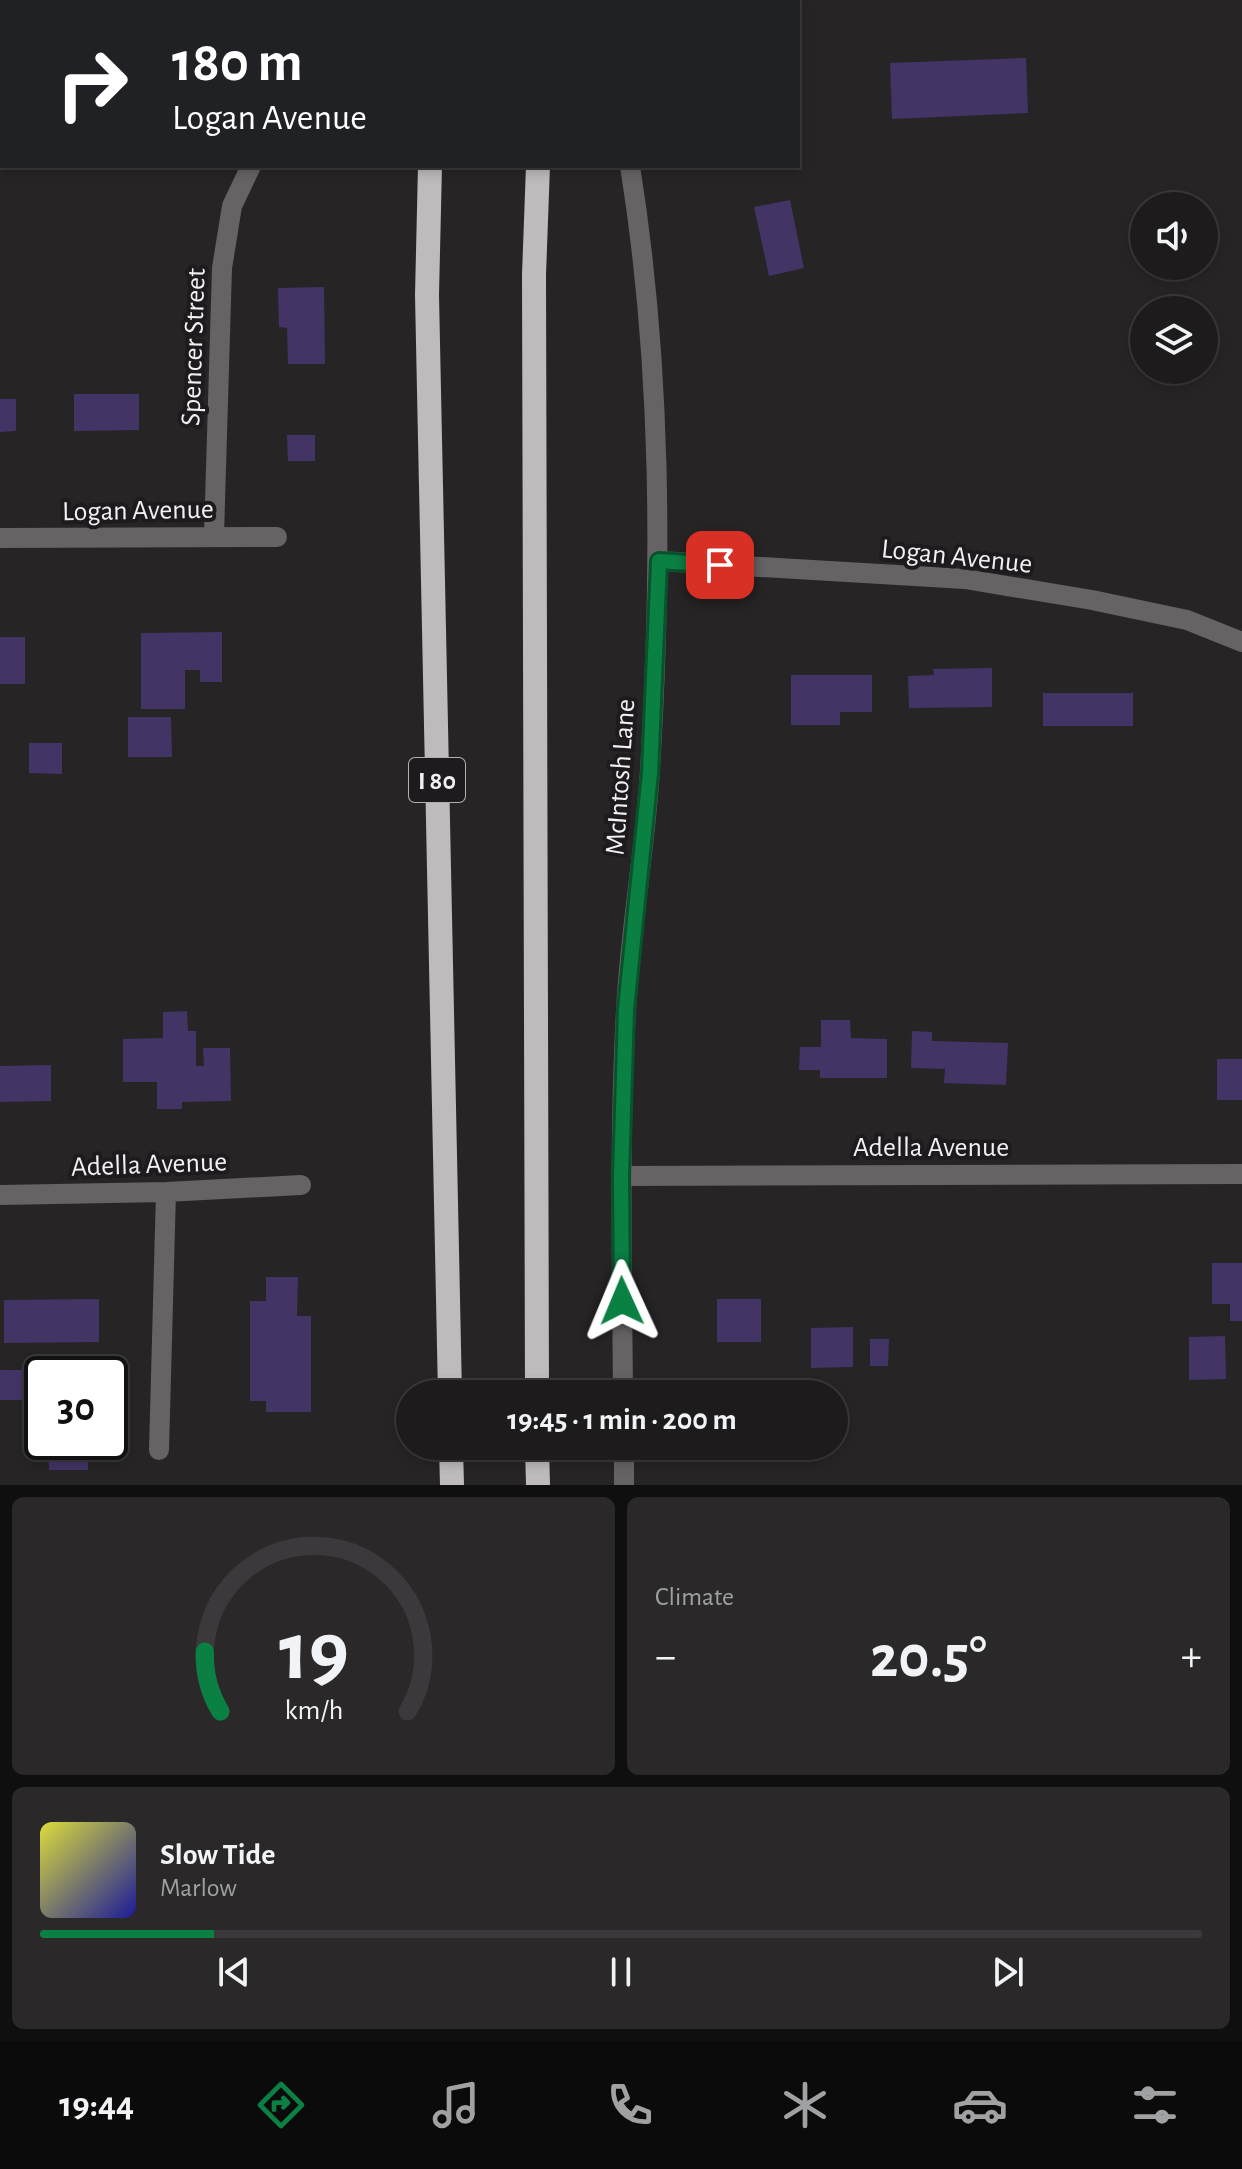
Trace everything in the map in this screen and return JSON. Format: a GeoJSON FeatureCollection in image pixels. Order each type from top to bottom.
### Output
{"type":"FeatureCollection","features":[{"type":"Feature","properties":{"kind":"highway","name":"I 80"},"geometry":{"type":"LineString","coordinates":[[430,168],[427,295],[450,1380]]}},
{"type":"Feature","properties":{"kind":"highway"},"geometry":{"type":"LineString","coordinates":[[537,1380],[534,275],[538,168]]}},
{"type":"Feature","properties":{"kind":"highway"},"geometry":{"type":"LineString","coordinates":[[451,1460],[452,1485]]}},
{"type":"Feature","properties":{"kind":"highway"},"geometry":{"type":"LineString","coordinates":[[537,1460],[538,1485]]}},
{"type":"Feature","properties":{"kind":"street","name":"Spencer Street"},"geometry":{"type":"LineString","coordinates":[[214,535],[222,268],[232,206],[250,168]]}},
{"type":"Feature","properties":{"kind":"street","name":"McIntosh Lane"},"geometry":{"type":"LineString","coordinates":[[623,1380],[621,1176],[626,1009],[650,773],[659,561],[653,373],[643,246],[630,168]]}},
{"type":"Feature","properties":{"kind":"street","name":"Logan Avenue"},"geometry":{"type":"LineString","coordinates":[[0,538],[277,537]]}},
{"type":"Feature","properties":{"kind":"street","name":"Logan Avenue"},"geometry":{"type":"LineString","coordinates":[[659,561],[965,579],[1092,600],[1187,620],[1242,642]]}},
{"type":"Feature","properties":{"kind":"street","name":"Adella Avenue"},"geometry":{"type":"LineString","coordinates":[[621,1176],[1242,1174]]}},
{"type":"Feature","properties":{"kind":"street","name":"Adella Avenue"},"geometry":{"type":"LineString","coordinates":[[0,1195],[166,1192],[301,1185]]}},
{"type":"Feature","properties":{"kind":"street"},"geometry":{"type":"LineString","coordinates":[[159,1450],[166,1192]]}},
{"type":"Feature","properties":{"kind":"street"},"geometry":{"type":"LineString","coordinates":[[624,1460],[624,1485]]}},
{"type":"Feature","properties":{"kind":"building"},"geometry":{"type":"Polygon","coordinates":[[[1026,58],[1028,113],[892,119],[890,63],[1026,58]]]}},
{"type":"Feature","properties":{"kind":"building"},"geometry":{"type":"Polygon","coordinates":[[[790,200],[804,268],[769,276],[754,207],[790,200]]]}},
{"type":"Feature","properties":{"kind":"building"},"geometry":{"type":"Polygon","coordinates":[[[324,287],[325,364],[288,364],[287,328],[279,327],[278,288],[324,287]]]}},
{"type":"Feature","properties":{"kind":"building"},"geometry":{"type":"Polygon","coordinates":[[[74,394],[139,394],[139,430],[74,431],[74,394]]]}},
{"type":"Feature","properties":{"kind":"building"},"geometry":{"type":"Polygon","coordinates":[[[0,399],[16,399],[16,431],[0,432],[0,399]]]}},
{"type":"Feature","properties":{"kind":"building"},"geometry":{"type":"Polygon","coordinates":[[[287,435],[315,435],[315,461],[288,461],[287,435]]]}},
{"type":"Feature","properties":{"kind":"building"},"geometry":{"type":"Polygon","coordinates":[[[222,632],[222,682],[200,682],[200,670],[185,670],[185,709],[141,709],[141,633],[222,632]]]}},
{"type":"Feature","properties":{"kind":"building"},"geometry":{"type":"Polygon","coordinates":[[[0,637],[25,637],[25,684],[0,684],[0,637]]]}},
{"type":"Feature","properties":{"kind":"building"},"geometry":{"type":"Polygon","coordinates":[[[992,668],[992,707],[909,708],[908,676],[934,675],[933,669],[992,668]]]}},
{"type":"Feature","properties":{"kind":"building"},"geometry":{"type":"Polygon","coordinates":[[[791,675],[872,675],[872,712],[840,712],[840,725],[791,725],[791,675]]]}},
{"type":"Feature","properties":{"kind":"building"},"geometry":{"type":"Polygon","coordinates":[[[1043,693],[1133,693],[1133,726],[1043,726],[1043,693]]]}},
{"type":"Feature","properties":{"kind":"building"},"geometry":{"type":"Polygon","coordinates":[[[128,717],[171,717],[172,757],[128,757],[128,717]]]}},
{"type":"Feature","properties":{"kind":"building"},"geometry":{"type":"Polygon","coordinates":[[[29,743],[62,743],[62,774],[29,773],[29,743]]]}},
{"type":"Feature","properties":{"kind":"building"},"geometry":{"type":"Polygon","coordinates":[[[187,1011],[188,1031],[196,1031],[196,1066],[204,1066],[203,1048],[230,1048],[231,1101],[182,1102],[182,1109],[157,1109],[157,1082],[123,1082],[123,1039],[163,1038],[163,1012],[187,1011]]]}},
{"type":"Feature","properties":{"kind":"building"},"geometry":{"type":"Polygon","coordinates":[[[821,1020],[850,1020],[851,1038],[887,1039],[887,1078],[820,1078],[820,1070],[799,1070],[800,1047],[821,1047],[821,1020]]]}},
{"type":"Feature","properties":{"kind":"building"},"geometry":{"type":"Polygon","coordinates":[[[912,1031],[932,1032],[932,1041],[1008,1043],[1006,1085],[944,1083],[945,1069],[911,1068],[912,1031]]]}},
{"type":"Feature","properties":{"kind":"building"},"geometry":{"type":"Polygon","coordinates":[[[1217,1059],[1242,1059],[1242,1100],[1217,1100],[1217,1059]]]}},
{"type":"Feature","properties":{"kind":"building"},"geometry":{"type":"Polygon","coordinates":[[[51,1065],[51,1101],[0,1102],[0,1066],[51,1065]]]}},
{"type":"Feature","properties":{"kind":"building"},"geometry":{"type":"Polygon","coordinates":[[[1212,1263],[1242,1263],[1242,1321],[1230,1321],[1230,1304],[1212,1304],[1212,1263]]]}},
{"type":"Feature","properties":{"kind":"building"},"geometry":{"type":"Polygon","coordinates":[[[266,1277],[298,1277],[297,1316],[311,1316],[311,1412],[266,1412],[266,1401],[250,1401],[250,1301],[266,1301],[266,1277]]]}},
{"type":"Feature","properties":{"kind":"building"},"geometry":{"type":"Polygon","coordinates":[[[99,1299],[99,1342],[4,1343],[4,1300],[99,1299]]]}},
{"type":"Feature","properties":{"kind":"building"},"geometry":{"type":"Polygon","coordinates":[[[717,1299],[761,1299],[761,1342],[717,1342],[717,1299]]]}},
{"type":"Feature","properties":{"kind":"building"},"geometry":{"type":"Polygon","coordinates":[[[853,1327],[853,1367],[811,1368],[811,1328],[853,1327]]]}},
{"type":"Feature","properties":{"kind":"building"},"geometry":{"type":"Polygon","coordinates":[[[1225,1336],[1226,1379],[1189,1380],[1189,1337],[1225,1336]]]}},
{"type":"Feature","properties":{"kind":"building"},"geometry":{"type":"Polygon","coordinates":[[[870,1339],[889,1339],[888,1366],[870,1366],[870,1339]]]}},
{"type":"Feature","properties":{"kind":"building"},"geometry":{"type":"Polygon","coordinates":[[[0,1370],[24,1370],[24,1400],[0,1400],[0,1370]]]}},
{"type":"Feature","properties":{"kind":"building"},"geometry":{"type":"Polygon","coordinates":[[[49,1460],[88,1460],[88,1470],[49,1470],[49,1460]]]}},
{"type":"Feature","properties":{"kind":"route"},"geometry":{"type":"LineString","coordinates":[[622,1301],[621,1176],[626,1009],[650,773],[659,561],[720,565]]}}]}
